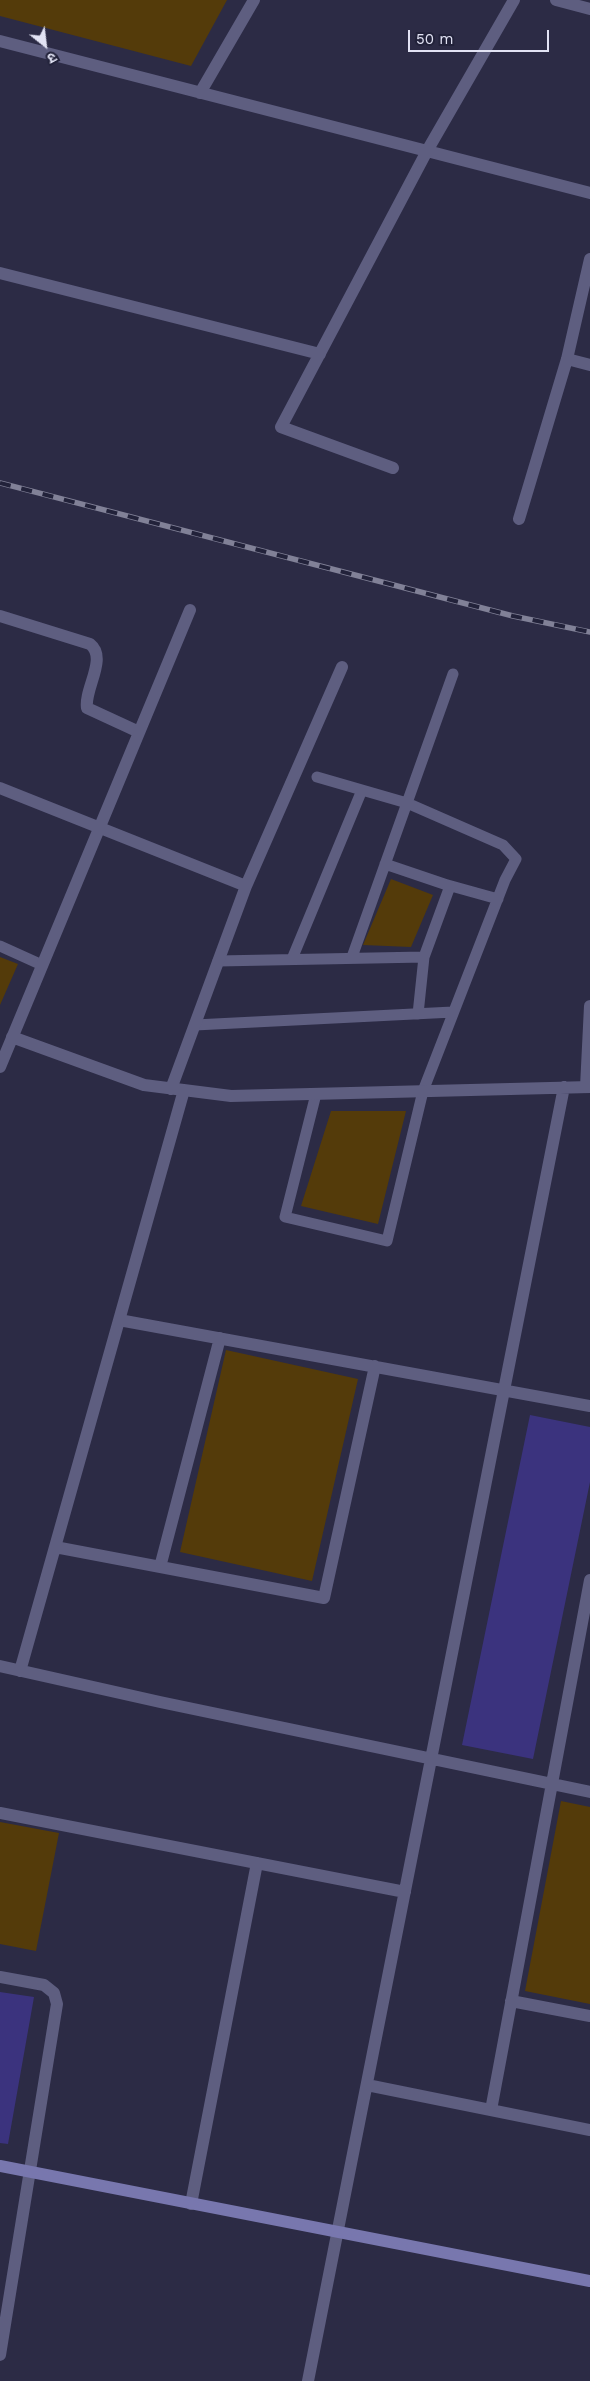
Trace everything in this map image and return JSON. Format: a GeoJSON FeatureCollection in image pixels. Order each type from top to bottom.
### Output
{"type":"FeatureCollection","features":[{"type":"Feature","properties":{"kind":"main road"},"geometry":{"type":"LineString","coordinates":[[0,2166],[590,2281]]}},
{"type":"Feature","properties":{"kind":"street"},"geometry":{"type":"LineString","coordinates":[[200,93],[254,0]]}},
{"type":"Feature","properties":{"kind":"street"},"geometry":{"type":"LineString","coordinates":[[393,468],[281,427],[427,151],[514,0]]}},
{"type":"Feature","properties":{"kind":"street"},"geometry":{"type":"LineString","coordinates":[[556,0],[590,9]]}},
{"type":"Feature","properties":{"kind":"street"},"geometry":{"type":"LineString","coordinates":[[0,41],[590,194]]}},
{"type":"Feature","properties":{"kind":"street"},"geometry":{"type":"LineString","coordinates":[[519,519],[567,358],[590,259]]}},
{"type":"Feature","properties":{"kind":"street"},"geometry":{"type":"LineString","coordinates":[[0,273],[320,354]]}},
{"type":"Feature","properties":{"kind":"street"},"geometry":{"type":"LineString","coordinates":[[567,358],[590,365]]}},
{"type":"Feature","properties":{"kind":"street"},"geometry":{"type":"LineString","coordinates":[[0,1067],[190,610]]}},
{"type":"Feature","properties":{"kind":"street"},"geometry":{"type":"LineString","coordinates":[[0,616],[90,644],[94,647],[97,656],[88,708],[139,732]]}},
{"type":"Feature","properties":{"kind":"street"},"geometry":{"type":"LineString","coordinates":[[20,1671],[119,1320],[195,1025],[246,886],[342,667]]}},
{"type":"Feature","properties":{"kind":"street"},"geometry":{"type":"LineString","coordinates":[[0,788],[246,886]]}},
{"type":"Feature","properties":{"kind":"street"},"geometry":{"type":"LineString","coordinates":[[12,1038],[144,1085],[231,1096],[588,1087],[590,1006]]}},
{"type":"Feature","properties":{"kind":"street"},"geometry":{"type":"LineString","coordinates":[[308,2381],[564,1087]]}},
{"type":"Feature","properties":{"kind":"street"},"geometry":{"type":"LineString","coordinates":[[119,1320],[590,1406]]}},
{"type":"Feature","properties":{"kind":"street"},"geometry":{"type":"LineString","coordinates":[[160,1567],[220,1338]]}},
{"type":"Feature","properties":{"kind":"street"},"geometry":{"type":"LineString","coordinates":[[55,1547],[324,1598],[375,1366]]}},
{"type":"Feature","properties":{"kind":"street"},"geometry":{"type":"LineString","coordinates":[[490,2110],[590,1580]]}},
{"type":"Feature","properties":{"kind":"street"},"geometry":{"type":"LineString","coordinates":[[0,1666],[590,1792]]}},
{"type":"Feature","properties":{"kind":"street"},"geometry":{"type":"LineString","coordinates":[[0,1813],[405,1892]]}},
{"type":"Feature","properties":{"kind":"street"},"geometry":{"type":"LineString","coordinates":[[191,2204],[257,1863]]}},
{"type":"Feature","properties":{"kind":"street"},"geometry":{"type":"LineString","coordinates":[[0,1977],[44,1985],[54,1993],[57,2004],[0,2355]]}},
{"type":"Feature","properties":{"kind":"street"},"geometry":{"type":"LineString","coordinates":[[511,2001],[590,2016]]}},
{"type":"Feature","properties":{"kind":"street"},"geometry":{"type":"LineString","coordinates":[[367,2085],[590,2130]]}},
{"type":"Feature","properties":{"kind":"lane"},"geometry":{"type":"LineString","coordinates":[[352,957],[453,674]]}},
{"type":"Feature","properties":{"kind":"lane"},"geometry":{"type":"LineString","coordinates":[[316,1094],[285,1217],[387,1241],[423,1091],[498,899],[516,859],[503,845],[407,803],[317,778]]}},
{"type":"Feature","properties":{"kind":"lane"},"geometry":{"type":"LineString","coordinates":[[292,959],[362,790]]}},
{"type":"Feature","properties":{"kind":"lane"},"geometry":{"type":"LineString","coordinates":[[385,864],[442,884],[498,899]]}},
{"type":"Feature","properties":{"kind":"lane"},"geometry":{"type":"LineString","coordinates":[[418,1014],[424,956],[450,886],[442,884]]}},
{"type":"Feature","properties":{"kind":"lane"},"geometry":{"type":"LineString","coordinates":[[0,946],[42,965]]}},
{"type":"Feature","properties":{"kind":"lane"},"geometry":{"type":"LineString","coordinates":[[218,961],[424,956]]}},
{"type":"Feature","properties":{"kind":"lane"},"geometry":{"type":"LineString","coordinates":[[195,1025],[453,1012]]}},
{"type":"Feature","properties":{"kind":"shaded area"},"geometry":{"type":"Polygon","coordinates":[[[0,0],[227,0],[191,66],[0,16],[0,0]]]}},
{"type":"Feature","properties":{"kind":"shaded area"},"geometry":{"type":"Polygon","coordinates":[[[391,879],[433,895],[411,947],[363,945],[391,879]]]}},
{"type":"Feature","properties":{"kind":"shaded area"},"geometry":{"type":"Polygon","coordinates":[[[0,957],[18,964],[0,1005],[0,957]]]}},
{"type":"Feature","properties":{"kind":"shaded area"},"geometry":{"type":"Polygon","coordinates":[[[331,1111],[406,1111],[378,1224],[301,1206],[331,1111]]]}},
{"type":"Feature","properties":{"kind":"shaded area"},"geometry":{"type":"Polygon","coordinates":[[[226,1350],[358,1379],[312,1581],[180,1552],[226,1350]]]}},
{"type":"Feature","properties":{"kind":"shaded area"},"geometry":{"type":"Polygon","coordinates":[[[561,1801],[590,1807],[590,2004],[525,1991],[561,1801]]]}},
{"type":"Feature","properties":{"kind":"shaded area"},"geometry":{"type":"Polygon","coordinates":[[[0,1822],[59,1833],[36,1951],[0,1944],[0,1822]]]}},
{"type":"Feature","properties":{"kind":"building"},"geometry":{"type":"Polygon","coordinates":[[[530,1415],[590,1427],[590,1482],[533,1759],[462,1745],[530,1415]]]}},
{"type":"Feature","properties":{"kind":"building"},"geometry":{"type":"Polygon","coordinates":[[[0,1992],[34,1997],[8,2144],[0,2143],[0,1992]]]}},
{"type":"Feature","properties":{"kind":"railway"},"geometry":{"type":"LineString","coordinates":[[0,483],[513,616],[590,632]]}}]}
